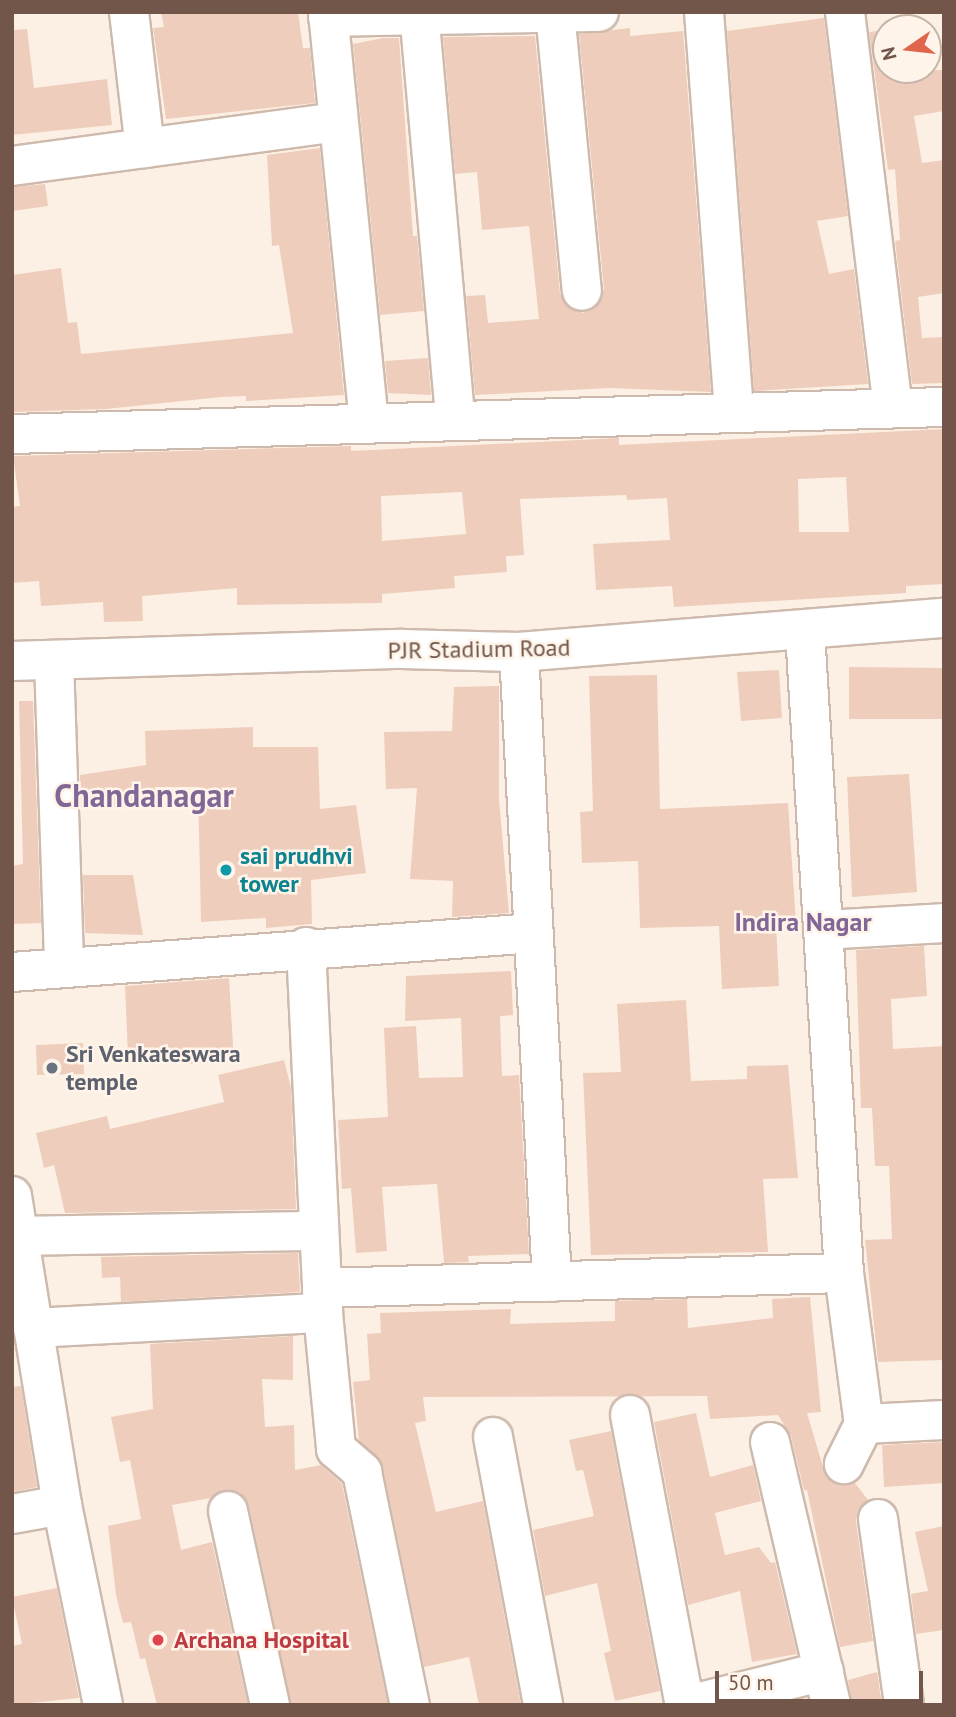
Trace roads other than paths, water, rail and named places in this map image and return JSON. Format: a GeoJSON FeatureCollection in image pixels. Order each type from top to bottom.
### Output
{"type":"FeatureCollection","features":[{"type":"Feature","properties":{"kind":"street"},"geometry":{"type":"LineString","coordinates":[[129,12],[145,148]]}},
{"type":"Feature","properties":{"kind":"street"},"geometry":{"type":"LineString","coordinates":[[369,421],[328,15],[599,12]]}},
{"type":"Feature","properties":{"kind":"street"},"geometry":{"type":"LineString","coordinates":[[704,12],[734,412]]}},
{"type":"Feature","properties":{"kind":"street"},"geometry":{"type":"LineString","coordinates":[[845,12],[893,408]]}},
{"type":"Feature","properties":{"kind":"street"},"geometry":{"type":"LineString","coordinates":[[555,13],[582,291]]}},
{"type":"Feature","properties":{"kind":"street"},"geometry":{"type":"LineString","coordinates":[[419,14],[455,419]]}},
{"type":"Feature","properties":{"kind":"street"},"geometry":{"type":"LineString","coordinates":[[12,166],[338,122]]}},
{"type":"Feature","properties":{"kind":"street"},"geometry":{"type":"LineString","coordinates":[[12,434],[369,421],[944,407]]}},
{"type":"Feature","properties":{"kind":"street","name":"PJR Stadium Road"},"geometry":{"type":"LineString","coordinates":[[12,661],[402,649],[519,652],[805,632],[944,618]]}},
{"type":"Feature","properties":{"kind":"street"},"geometry":{"type":"LineString","coordinates":[[805,632],[844,1273],[864,1424],[844,1464]]}},
{"type":"Feature","properties":{"kind":"street"},"geometry":{"type":"LineString","coordinates":[[519,652],[552,1282]]}},
{"type":"Feature","properties":{"kind":"street"},"geometry":{"type":"LineString","coordinates":[[54,660],[64,968]]}},
{"type":"Feature","properties":{"kind":"street"},"geometry":{"type":"LineString","coordinates":[[823,930],[944,923]]}},
{"type":"Feature","properties":{"kind":"street"},"geometry":{"type":"LineString","coordinates":[[12,972],[306,947],[534,933]]}},
{"type":"Feature","properties":{"kind":"street"},"geometry":{"type":"LineString","coordinates":[[306,947],[322,1301],[336,1449],[362,1472],[410,1705]]}},
{"type":"Feature","properties":{"kind":"street"},"geometry":{"type":"LineString","coordinates":[[12,1196],[18,1250],[94,1703]]}},
{"type":"Feature","properties":{"kind":"street"},"geometry":{"type":"LineString","coordinates":[[18,1250],[318,1231]]}},
{"type":"Feature","properties":{"kind":"street"},"geometry":{"type":"LineString","coordinates":[[33,1328],[552,1282],[844,1273]]}},
{"type":"Feature","properties":{"kind":"street"},"geometry":{"type":"LineString","coordinates":[[630,1415],[686,1705],[828,1688],[770,1442]]}},
{"type":"Feature","properties":{"kind":"street"},"geometry":{"type":"LineString","coordinates":[[864,1424],[944,1420]]}},
{"type":"Feature","properties":{"kind":"street"},"geometry":{"type":"LineString","coordinates":[[493,1437],[543,1705]]}},
{"type":"Feature","properties":{"kind":"street"},"geometry":{"type":"LineString","coordinates":[[12,1514],[62,1505]]}},
{"type":"Feature","properties":{"kind":"street"},"geometry":{"type":"LineString","coordinates":[[228,1511],[270,1705]]}},
{"type":"Feature","properties":{"kind":"street"},"geometry":{"type":"LineString","coordinates":[[878,1519],[904,1705]]}},
{"type":"Feature","properties":{"kind":"place","name":"sai prudhvi tower"},"geometry":{"type":"Point","coordinates":[226,870]}},
{"type":"Feature","properties":{"kind":"place","name":"Sri Venkateswara temple"},"geometry":{"type":"Point","coordinates":[52,1068]}},
{"type":"Feature","properties":{"kind":"place","name":"Archana Hospital"},"geometry":{"type":"Point","coordinates":[158,1640]}},
{"type":"Feature","properties":{"kind":"district","name":"Chandanagar"},"geometry":{"type":"Point","coordinates":[144,795]}},
{"type":"Feature","properties":{"kind":"district","name":"Indira Nagar"},"geometry":{"type":"Point","coordinates":[803,922]}}]}
